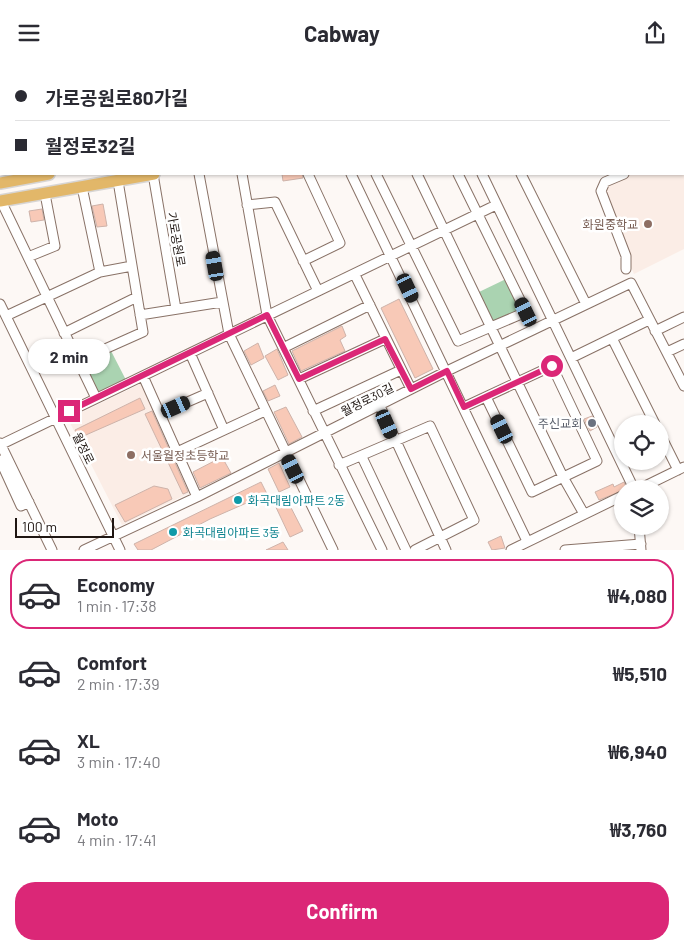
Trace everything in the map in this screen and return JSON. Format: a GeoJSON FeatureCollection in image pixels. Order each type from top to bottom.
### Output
{"type":"FeatureCollection","features":[{"type":"Feature","properties":{"kind":"main road"},"geometry":{"type":"LineString","coordinates":[[1,181],[32,175]]}},
{"type":"Feature","properties":{"kind":"main road","name":"가로공원로"},"geometry":{"type":"LineString","coordinates":[[0,201],[148,175]]}},
{"type":"Feature","properties":{"kind":"street","name":"가로공원로"},"geometry":{"type":"LineString","coordinates":[[153,175],[176,309]]}},
{"type":"Feature","properties":{"kind":"street"},"geometry":{"type":"LineString","coordinates":[[199,175],[229,334],[329,549]]}},
{"type":"Feature","properties":{"kind":"street"},"geometry":{"type":"LineString","coordinates":[[242,175],[267,315],[382,550]]}},
{"type":"Feature","properties":{"kind":"street"},"geometry":{"type":"LineString","coordinates":[[303,261],[340,243],[308,175]]}},
{"type":"Feature","properties":{"kind":"street"},"geometry":{"type":"LineString","coordinates":[[352,175],[392,255],[527,541]]}},
{"type":"Feature","properties":{"kind":"street"},"geometry":{"type":"LineString","coordinates":[[376,175],[458,341],[526,312],[458,175]]}},
{"type":"Feature","properties":{"kind":"street"},"geometry":{"type":"LineString","coordinates":[[418,175],[445,228],[563,477],[584,514]]}},
{"type":"Feature","properties":{"kind":"street"},"geometry":{"type":"LineString","coordinates":[[482,175],[630,480]]}},
{"type":"Feature","properties":{"kind":"street"},"geometry":{"type":"LineString","coordinates":[[522,175],[586,304]]}},
{"type":"Feature","properties":{"kind":"street"},"geometry":{"type":"LineString","coordinates":[[622,175],[605,183],[601,191],[626,256],[626,269]]}},
{"type":"Feature","properties":{"kind":"street"},"geometry":{"type":"LineString","coordinates":[[78,361],[143,332],[118,181]]}},
{"type":"Feature","properties":{"kind":"street"},"geometry":{"type":"LineString","coordinates":[[82,187],[100,272]]}},
{"type":"Feature","properties":{"kind":"street"},"geometry":{"type":"LineString","coordinates":[[28,257],[55,246],[45,193]]}},
{"type":"Feature","properties":{"kind":"street"},"geometry":{"type":"LineString","coordinates":[[0,201],[96,398]]}},
{"type":"Feature","properties":{"kind":"street"},"geometry":{"type":"LineString","coordinates":[[247,205],[275,202],[318,291]]}},
{"type":"Feature","properties":{"kind":"street"},"geometry":{"type":"LineString","coordinates":[[52,550],[0,444],[267,315],[355,275],[477,212],[496,205]]}},
{"type":"Feature","properties":{"kind":"street"},"geometry":{"type":"LineString","coordinates":[[6,316],[100,272],[132,266]]}},
{"type":"Feature","properties":{"kind":"street"},"geometry":{"type":"LineString","coordinates":[[355,275],[411,389]]}},
{"type":"Feature","properties":{"kind":"street","name":"월정로30길"},"geometry":{"type":"LineString","coordinates":[[84,550],[197,497],[447,371],[631,283],[649,320]]}},
{"type":"Feature","properties":{"kind":"street"},"geometry":{"type":"LineString","coordinates":[[64,333],[137,297]]}},
{"type":"Feature","properties":{"kind":"street"},"geometry":{"type":"LineString","coordinates":[[140,315],[222,303]]}},
{"type":"Feature","properties":{"kind":"street"},"geometry":{"type":"LineString","coordinates":[[283,348],[370,305]]}},
{"type":"Feature","properties":{"kind":"street","name":"월정로"},"geometry":{"type":"LineString","coordinates":[[0,306],[120,550]]}},
{"type":"Feature","properties":{"kind":"street"},"geometry":{"type":"LineString","coordinates":[[655,331],[684,317]]}},
{"type":"Feature","properties":{"kind":"street"},"geometry":{"type":"LineString","coordinates":[[572,358],[649,320],[684,386]]}},
{"type":"Feature","properties":{"kind":"street"},"geometry":{"type":"LineString","coordinates":[[612,338],[650,415]]}},
{"type":"Feature","properties":{"kind":"street"},"geometry":{"type":"LineString","coordinates":[[299,379],[385,339]]}},
{"type":"Feature","properties":{"kind":"street"},"geometry":{"type":"LineString","coordinates":[[667,352],[684,344]]}},
{"type":"Feature","properties":{"kind":"street"},"geometry":{"type":"LineString","coordinates":[[190,353],[224,430]]}},
{"type":"Feature","properties":{"kind":"street"},"geometry":{"type":"LineString","coordinates":[[464,407],[552,366],[597,461],[532,492],[486,397]]}},
{"type":"Feature","properties":{"kind":"street"},"geometry":{"type":"LineString","coordinates":[[313,411],[401,371]]}},
{"type":"Feature","properties":{"kind":"street"},"geometry":{"type":"LineString","coordinates":[[143,376],[197,497]]}},
{"type":"Feature","properties":{"kind":"street"},"geometry":{"type":"LineString","coordinates":[[160,414],[208,393]]}},
{"type":"Feature","properties":{"kind":"street"},"geometry":{"type":"LineString","coordinates":[[380,406],[446,550]]}},
{"type":"Feature","properties":{"kind":"street"},"geometry":{"type":"LineString","coordinates":[[177,453],[265,411]]}},
{"type":"Feature","properties":{"kind":"street"},"geometry":{"type":"LineString","coordinates":[[339,465],[362,457],[430,426],[474,520],[415,550]]}},
{"type":"Feature","properties":{"kind":"street"},"geometry":{"type":"LineString","coordinates":[[657,480],[681,468],[669,449]]}},
{"type":"Feature","properties":{"kind":"street"},"geometry":{"type":"LineString","coordinates":[[362,457],[406,550]]}},
{"type":"Feature","properties":{"kind":"street"},"geometry":{"type":"LineString","coordinates":[[0,460],[21,506],[29,502]]}},
{"type":"Feature","properties":{"kind":"street"},"geometry":{"type":"LineString","coordinates":[[511,550],[614,500]]}},
{"type":"Feature","properties":{"kind":"street"},"geometry":{"type":"LineString","coordinates":[[565,550],[641,547]]}},
{"type":"Feature","properties":{"kind":"shaded area","name":"화원중학교"},"geometry":{"type":"Polygon","coordinates":[[[620,175],[684,175],[684,249],[634,274],[600,199],[602,184],[620,175]]]}},
{"type":"Feature","properties":{"kind":"shaded area","name":"서울월정초등학교"},"geometry":{"type":"Polygon","coordinates":[[[142,383],[194,491],[122,525],[68,419],[142,383]]]}},
{"type":"Feature","properties":{"kind":"green space"},"geometry":{"type":"Polygon","coordinates":[[[506,279],[521,310],[493,321],[479,292],[506,279]]]}},
{"type":"Feature","properties":{"kind":"green space"},"geometry":{"type":"Polygon","coordinates":[[[110,349],[126,380],[96,394],[81,363],[110,349]]]}},
{"type":"Feature","properties":{"kind":"building"},"geometry":{"type":"Polygon","coordinates":[[[282,175],[302,175],[303,178],[283,181],[282,175]]]}},
{"type":"Feature","properties":{"kind":"building"},"geometry":{"type":"Polygon","coordinates":[[[103,204],[107,226],[97,227],[92,206],[103,204]]]}},
{"type":"Feature","properties":{"kind":"building"},"geometry":{"type":"Polygon","coordinates":[[[42,209],[44,220],[31,222],[29,211],[42,209]]]}},
{"type":"Feature","properties":{"kind":"building"},"geometry":{"type":"Polygon","coordinates":[[[399,299],[433,369],[415,378],[381,308],[399,299]]]}},
{"type":"Feature","properties":{"kind":"building"},"geometry":{"type":"Polygon","coordinates":[[[342,326],[346,336],[340,340],[345,351],[301,371],[292,351],[342,326]]]}},
{"type":"Feature","properties":{"kind":"building"},"geometry":{"type":"Polygon","coordinates":[[[258,343],[264,358],[251,365],[244,351],[258,343]]]}},
{"type":"Feature","properties":{"kind":"building"},"geometry":{"type":"Polygon","coordinates":[[[277,349],[288,375],[278,380],[265,356],[277,349]]]}},
{"type":"Feature","properties":{"kind":"building"},"geometry":{"type":"Polygon","coordinates":[[[275,385],[280,396],[268,401],[263,391],[275,385]]]}},
{"type":"Feature","properties":{"kind":"building"},"geometry":{"type":"Polygon","coordinates":[[[140,398],[145,409],[79,438],[75,430],[140,398]]]}},
{"type":"Feature","properties":{"kind":"building"},"geometry":{"type":"Polygon","coordinates":[[[286,407],[302,437],[289,444],[274,412],[286,407]]]}},
{"type":"Feature","properties":{"kind":"building"},"geometry":{"type":"Polygon","coordinates":[[[152,411],[188,492],[183,494],[145,414],[152,411]]]}},
{"type":"Feature","properties":{"kind":"building"},"geometry":{"type":"Polygon","coordinates":[[[592,416],[597,427],[590,431],[584,419],[592,416]]]}},
{"type":"Feature","properties":{"kind":"building"},"geometry":{"type":"Polygon","coordinates":[[[222,457],[231,473],[200,488],[193,472],[222,457]]]}},
{"type":"Feature","properties":{"kind":"building"},"geometry":{"type":"Polygon","coordinates":[[[279,463],[290,487],[279,492],[268,469],[279,463]]]}},
{"type":"Feature","properties":{"kind":"building"},"geometry":{"type":"Polygon","coordinates":[[[261,482],[267,494],[210,519],[151,550],[138,550],[134,544],[261,482]]]}},
{"type":"Feature","properties":{"kind":"building"},"geometry":{"type":"Polygon","coordinates":[[[613,484],[614,494],[599,500],[595,492],[613,484]]]}},
{"type":"Feature","properties":{"kind":"building"},"geometry":{"type":"Polygon","coordinates":[[[154,486],[168,489],[172,499],[125,522],[115,505],[154,486]]]}},
{"type":"Feature","properties":{"kind":"building"},"geometry":{"type":"Polygon","coordinates":[[[285,496],[303,531],[290,537],[273,501],[285,496]]]}},
{"type":"Feature","properties":{"kind":"building"},"geometry":{"type":"Polygon","coordinates":[[[501,536],[505,548],[492,550],[488,542],[501,536]]]}},
{"type":"Feature","properties":{"kind":"building"},"geometry":{"type":"Polygon","coordinates":[[[283,542],[288,550],[266,550],[283,542]]]}},
{"type":"Feature","properties":{"kind":"place","name":"화원중학교"},"geometry":{"type":"Point","coordinates":[648,224]}},
{"type":"Feature","properties":{"kind":"place","name":"주신교회"},"geometry":{"type":"Point","coordinates":[592,423]}},
{"type":"Feature","properties":{"kind":"place","name":"서울월정초등학교"},"geometry":{"type":"Point","coordinates":[131,455]}},
{"type":"Feature","properties":{"kind":"place","name":"화곡대림아파트 2동"},"geometry":{"type":"Point","coordinates":[238,500]}},
{"type":"Feature","properties":{"kind":"place","name":"화곡대림아파트 3동"},"geometry":{"type":"Point","coordinates":[173,532]}},
{"type":"Feature","properties":{"kind":"route"},"geometry":{"type":"LineString","coordinates":[[69,411],[267,315],[299,379],[385,339],[411,389],[447,371],[464,407],[552,366]]}}]}
